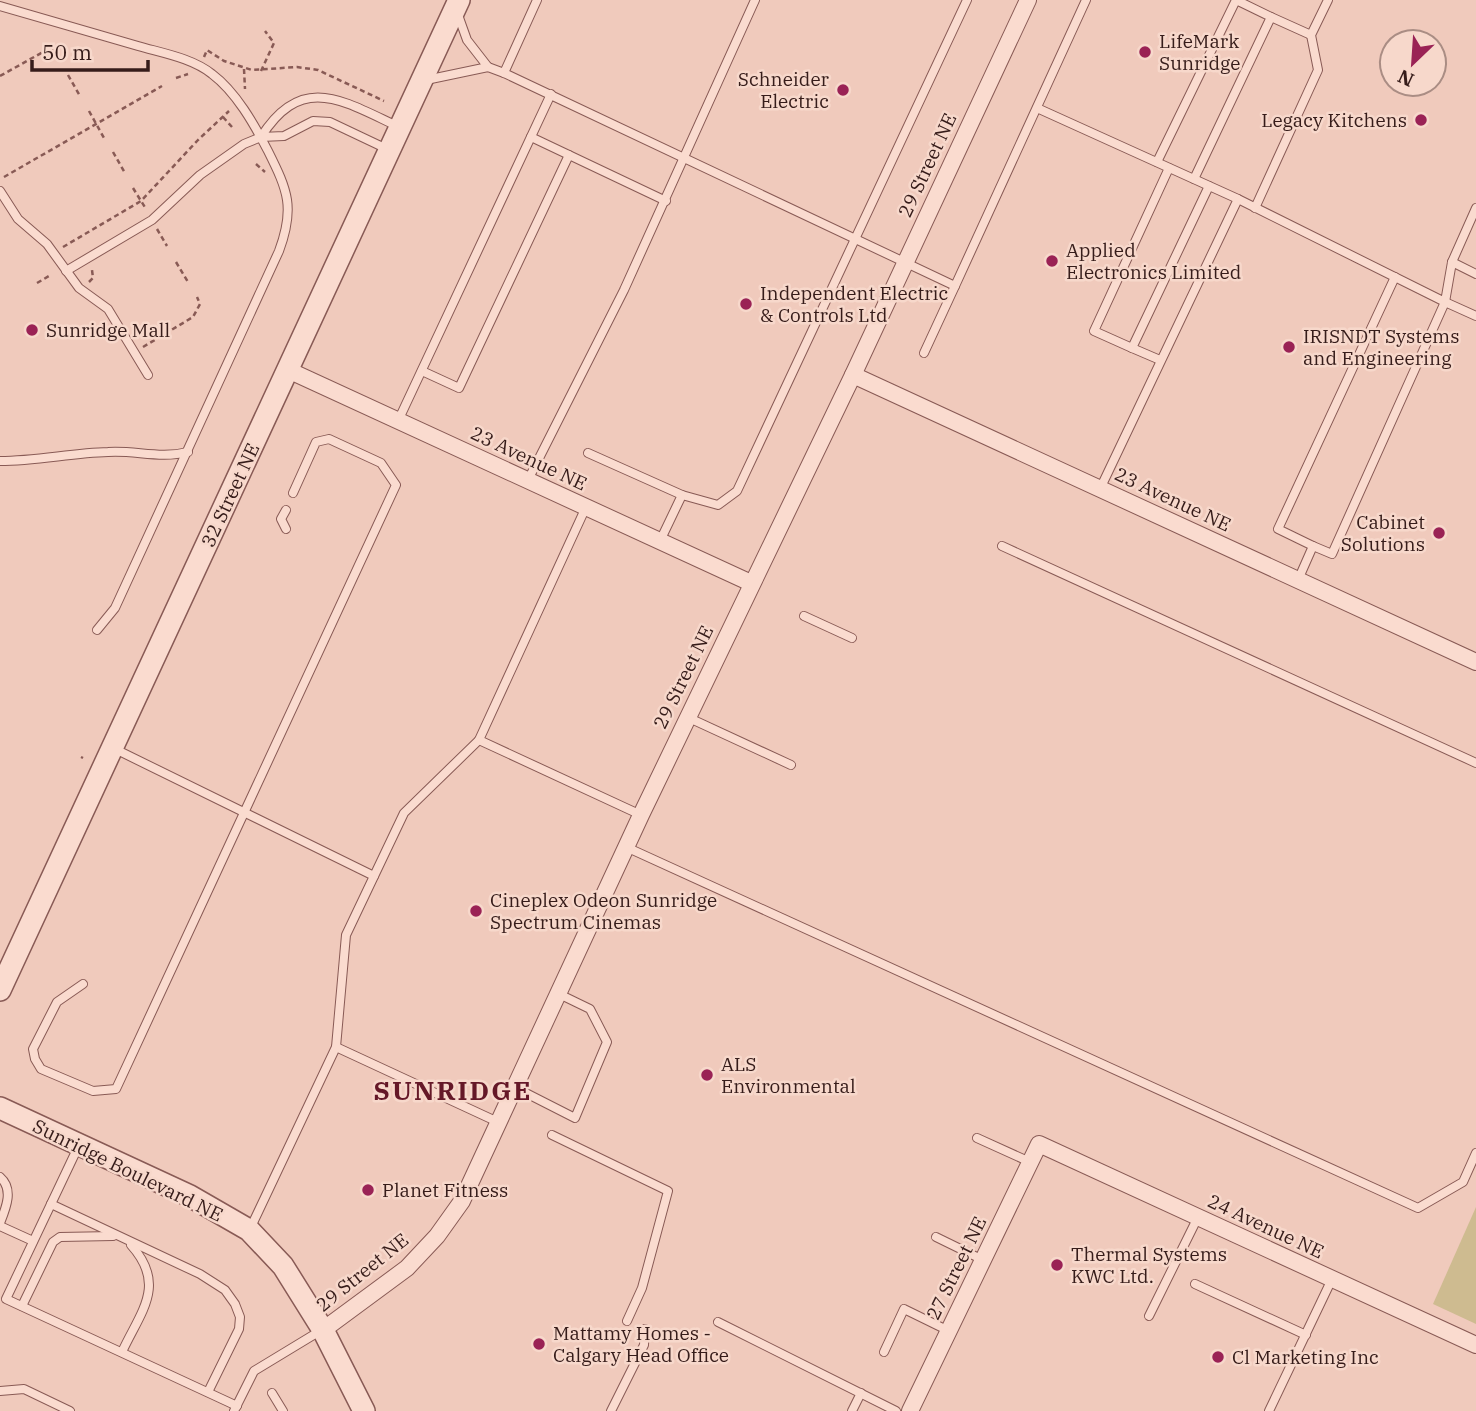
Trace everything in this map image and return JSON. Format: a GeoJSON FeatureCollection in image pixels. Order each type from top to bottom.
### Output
{"type":"FeatureCollection","features":[{"type":"Feature","properties":{"kind":"street","name":"29 Street NE"},"geometry":{"type":"LineString","coordinates":[[323,1330],[407,1268],[437,1236],[462,1201],[640,816],[853,375],[1028,0]]}},
{"type":"Feature","properties":{"kind":"street","name":"32 Street NE"},"geometry":{"type":"LineString","coordinates":[[0,990],[457,4]]}},
{"type":"Feature","properties":{"kind":"street","name":"23 Avenue NE"},"geometry":{"type":"LineString","coordinates":[[288,370],[751,583]]}},
{"type":"Feature","properties":{"kind":"street","name":"23 Avenue NE"},"geometry":{"type":"LineString","coordinates":[[853,375],[1476,662]]}},
{"type":"Feature","properties":{"kind":"street","name":"Sunridge Boulevard NE"},"geometry":{"type":"LineString","coordinates":[[0,1108],[190,1196],[249,1230],[283,1266],[323,1330],[364,1411]]}},
{"type":"Feature","properties":{"kind":"street","name":"27 Street NE"},"geometry":{"type":"LineString","coordinates":[[910,1411],[1039,1144]]}},
{"type":"Feature","properties":{"kind":"street","name":"24 Avenue NE"},"geometry":{"type":"LineString","coordinates":[[1039,1144],[1476,1345]]}},
{"type":"Feature","properties":{"kind":"lane"},"geometry":{"type":"LineString","coordinates":[[504,73],[537,0]]}},
{"type":"Feature","properties":{"kind":"lane"},"geometry":{"type":"LineString","coordinates":[[528,480],[666,201],[755,0]]}},
{"type":"Feature","properties":{"kind":"lane"},"geometry":{"type":"LineString","coordinates":[[589,453],[682,495],[718,505],[737,491],[857,240],[967,0]]}},
{"type":"Feature","properties":{"kind":"lane"},"geometry":{"type":"LineString","coordinates":[[923,353],[1086,0]]}},
{"type":"Feature","properties":{"kind":"lane"},"geometry":{"type":"LineString","coordinates":[[1157,162],[1236,0],[1311,35]]}},
{"type":"Feature","properties":{"kind":"lane"},"geometry":{"type":"LineString","coordinates":[[1255,208],[1318,70],[1311,35],[1328,0]]}},
{"type":"Feature","properties":{"kind":"lane"},"geometry":{"type":"LineString","coordinates":[[457,4],[467,40],[488,67],[551,94],[955,286]]}},
{"type":"Feature","properties":{"kind":"lane"},"geometry":{"type":"LineString","coordinates":[[0,6],[197,65],[219,80],[261,137],[286,189],[290,207],[288,226],[188,452],[115,608],[97,630]]}},
{"type":"Feature","properties":{"kind":"lane"},"geometry":{"type":"LineString","coordinates":[[1194,179],[1271,17]]}},
{"type":"Feature","properties":{"kind":"lane"},"geometry":{"type":"LineString","coordinates":[[420,82],[488,67]]}},
{"type":"Feature","properties":{"kind":"lane"},"geometry":{"type":"LineString","coordinates":[[398,421],[551,94]]}},
{"type":"Feature","properties":{"kind":"lane"},"geometry":{"type":"LineString","coordinates":[[66,271],[152,220],[200,175],[261,137],[275,115],[295,102],[313,96],[336,98],[400,127]]}},
{"type":"Feature","properties":{"kind":"lane"},"geometry":{"type":"LineString","coordinates":[[1037,108],[1238,199],[1476,316]]}},
{"type":"Feature","properties":{"kind":"lane"},"geometry":{"type":"LineString","coordinates":[[261,137],[284,136],[313,121],[330,122],[390,150]]}},
{"type":"Feature","properties":{"kind":"lane"},"geometry":{"type":"LineString","coordinates":[[531,137],[666,201]]}},
{"type":"Feature","properties":{"kind":"lane"},"geometry":{"type":"LineString","coordinates":[[422,370],[459,388],[569,156]]}},
{"type":"Feature","properties":{"kind":"lane"},"geometry":{"type":"LineString","coordinates":[[1160,360],[1094,331],[1170,168]]}},
{"type":"Feature","properties":{"kind":"lane"},"geometry":{"type":"LineString","coordinates":[[1132,348],[1209,186]]}},
{"type":"Feature","properties":{"kind":"lane"},"geometry":{"type":"LineString","coordinates":[[0,191],[18,219],[47,244],[79,288],[108,309],[148,375]]}},
{"type":"Feature","properties":{"kind":"lane"},"geometry":{"type":"LineString","coordinates":[[1100,489],[1238,199]]}},
{"type":"Feature","properties":{"kind":"lane"},"geometry":{"type":"LineString","coordinates":[[1395,277],[1278,529],[1332,554],[1445,302],[1452,262],[1476,208]]}},
{"type":"Feature","properties":{"kind":"lane"},"geometry":{"type":"LineString","coordinates":[[1452,262],[1476,274]]}},
{"type":"Feature","properties":{"kind":"lane"},"geometry":{"type":"LineString","coordinates":[[83,984],[57,1002],[33,1049],[35,1059],[41,1069],[93,1091],[116,1089],[396,485],[381,463],[329,439],[316,442],[293,493]]}},
{"type":"Feature","properties":{"kind":"lane"},"geometry":{"type":"LineString","coordinates":[[0,461],[40,461],[106,452],[158,456],[188,452]]}},
{"type":"Feature","properties":{"kind":"lane"},"geometry":{"type":"LineString","coordinates":[[660,541],[682,495]]}},
{"type":"Feature","properties":{"kind":"lane"},"geometry":{"type":"LineString","coordinates":[[249,1230],[335,1047],[346,934],[404,813],[479,740],[586,507]]}},
{"type":"Feature","properties":{"kind":"lane"},"geometry":{"type":"LineString","coordinates":[[286,510],[281,519],[286,529]]}},
{"type":"Feature","properties":{"kind":"lane"},"geometry":{"type":"LineString","coordinates":[[1002,546],[1476,763]]}},
{"type":"Feature","properties":{"kind":"lane"},"geometry":{"type":"LineString","coordinates":[[1298,580],[1313,546]]}},
{"type":"Feature","properties":{"kind":"lane"},"geometry":{"type":"LineString","coordinates":[[804,616],[852,638]]}},
{"type":"Feature","properties":{"kind":"lane"},"geometry":{"type":"LineString","coordinates":[[687,718],[791,765]]}},
{"type":"Feature","properties":{"kind":"lane"},"geometry":{"type":"LineString","coordinates":[[479,740],[640,816]]}},
{"type":"Feature","properties":{"kind":"lane"},"geometry":{"type":"LineString","coordinates":[[112,747],[374,876]]}},
{"type":"Feature","properties":{"kind":"lane"},"geometry":{"type":"LineString","coordinates":[[626,847],[1418,1209],[1463,1182],[1476,1153]]}},
{"type":"Feature","properties":{"kind":"lane"},"geometry":{"type":"LineString","coordinates":[[516,1088],[575,1118],[607,1042],[590,1009],[559,994]]}},
{"type":"Feature","properties":{"kind":"lane"},"geometry":{"type":"LineString","coordinates":[[335,1047],[500,1123]]}},
{"type":"Feature","properties":{"kind":"lane"},"geometry":{"type":"LineString","coordinates":[[552,1135],[668,1191],[642,1288],[627,1321]]}},
{"type":"Feature","properties":{"kind":"lane"},"geometry":{"type":"LineString","coordinates":[[978,1138],[1030,1162]]}},
{"type":"Feature","properties":{"kind":"lane"},"geometry":{"type":"LineString","coordinates":[[79,1144],[3,1297],[208,1392],[236,1408],[254,1371],[323,1330]]}},
{"type":"Feature","properties":{"kind":"lane"},"geometry":{"type":"LineString","coordinates":[[0,1177],[6,1183],[8,1195],[0,1224],[33,1241]]}},
{"type":"Feature","properties":{"kind":"lane"},"geometry":{"type":"LineString","coordinates":[[51,1204],[200,1274],[225,1290],[240,1317],[239,1328],[208,1392]]}},
{"type":"Feature","properties":{"kind":"lane"},"geometry":{"type":"LineString","coordinates":[[1149,1316],[1198,1217]]}},
{"type":"Feature","properties":{"kind":"lane"},"geometry":{"type":"LineString","coordinates":[[22,1306],[52,1242],[60,1237],[110,1235],[127,1240],[148,1272],[151,1289],[122,1352]]}},
{"type":"Feature","properties":{"kind":"lane"},"geometry":{"type":"LineString","coordinates":[[936,1237],[983,1260]]}},
{"type":"Feature","properties":{"kind":"lane"},"geometry":{"type":"LineString","coordinates":[[1269,1411],[1332,1279]]}},
{"type":"Feature","properties":{"kind":"lane"},"geometry":{"type":"LineString","coordinates":[[1195,1284],[1306,1335]]}},
{"type":"Feature","properties":{"kind":"lane"},"geometry":{"type":"LineString","coordinates":[[884,1352],[904,1308],[949,1331]]}},
{"type":"Feature","properties":{"kind":"lane"},"geometry":{"type":"LineString","coordinates":[[718,1322],[897,1411]]}},
{"type":"Feature","properties":{"kind":"lane"},"geometry":{"type":"LineString","coordinates":[[611,1411],[644,1345],[645,1329]]}},
{"type":"Feature","properties":{"kind":"lane"},"geometry":{"type":"LineString","coordinates":[[0,1391],[24,1389],[71,1411]]}},
{"type":"Feature","properties":{"kind":"lane"},"geometry":{"type":"LineString","coordinates":[[272,1393],[283,1411]]}},
{"type":"Feature","properties":{"kind":"lane"},"geometry":{"type":"LineString","coordinates":[[852,1411],[861,1393]]}},
{"type":"Feature","properties":{"kind":"path"},"geometry":{"type":"LineString","coordinates":[[261,72],[274,44],[265,31]]}},
{"type":"Feature","properties":{"kind":"path"},"geometry":{"type":"LineString","coordinates":[[0,76],[52,47],[60,60]]}},
{"type":"Feature","properties":{"kind":"path"},"geometry":{"type":"LineString","coordinates":[[204,57],[207,50],[244,69],[261,72],[298,67],[318,70],[384,101]]}},
{"type":"Feature","properties":{"kind":"path"},"geometry":{"type":"LineString","coordinates":[[244,69],[243,81],[248,95]]}},
{"type":"Feature","properties":{"kind":"path"},"geometry":{"type":"LineString","coordinates":[[176,78],[188,74]]}},
{"type":"Feature","properties":{"kind":"path"},"geometry":{"type":"LineString","coordinates":[[68,75],[80,96]]}},
{"type":"Feature","properties":{"kind":"path"},"geometry":{"type":"LineString","coordinates":[[4,177],[162,86]]}},
{"type":"Feature","properties":{"kind":"path"},"geometry":{"type":"LineString","coordinates":[[89,111],[104,138]]}},
{"type":"Feature","properties":{"kind":"path"},"geometry":{"type":"LineString","coordinates":[[63,247],[141,201],[230,111]]}},
{"type":"Feature","properties":{"kind":"path"},"geometry":{"type":"LineString","coordinates":[[223,117],[232,127]]}},
{"type":"Feature","properties":{"kind":"path"},"geometry":{"type":"LineString","coordinates":[[113,152],[125,173]]}},
{"type":"Feature","properties":{"kind":"path"},"geometry":{"type":"LineString","coordinates":[[256,164],[265,172]]}},
{"type":"Feature","properties":{"kind":"path"},"geometry":{"type":"LineString","coordinates":[[133,188],[146,210]]}},
{"type":"Feature","properties":{"kind":"path"},"geometry":{"type":"LineString","coordinates":[[157,229],[167,246]]}},
{"type":"Feature","properties":{"kind":"path"},"geometry":{"type":"LineString","coordinates":[[74,241],[80,251]]}},
{"type":"Feature","properties":{"kind":"path"},"geometry":{"type":"LineString","coordinates":[[176,262],[188,282]]}},
{"type":"Feature","properties":{"kind":"path"},"geometry":{"type":"LineString","coordinates":[[89,282],[93,278],[92,270]]}},
{"type":"Feature","properties":{"kind":"path"},"geometry":{"type":"LineString","coordinates":[[37,284],[49,276]]}},
{"type":"Feature","properties":{"kind":"path"},"geometry":{"type":"LineString","coordinates":[[141,348],[193,317],[200,304],[197,297]]}},
{"type":"Feature","properties":{"kind":"shaded area"},"geometry":{"type":"Polygon","coordinates":[[[1476,1207],[1476,1324],[1433,1304],[1476,1207]]]}},
{"type":"Feature","properties":{"kind":"place","name":"LifeMark Sunridge"},"geometry":{"type":"Point","coordinates":[1145,52]}},
{"type":"Feature","properties":{"kind":"place","name":"Schneider Electric"},"geometry":{"type":"Point","coordinates":[843,90]}},
{"type":"Feature","properties":{"kind":"place","name":"Legacy Kitchens"},"geometry":{"type":"Point","coordinates":[1421,120]}},
{"type":"Feature","properties":{"kind":"place","name":"Applied Electronics Limited"},"geometry":{"type":"Point","coordinates":[1052,261]}},
{"type":"Feature","properties":{"kind":"place","name":"Independent Electric & Controls Ltd"},"geometry":{"type":"Point","coordinates":[746,304]}},
{"type":"Feature","properties":{"kind":"place","name":"Sunridge Mall"},"geometry":{"type":"Point","coordinates":[32,330]}},
{"type":"Feature","properties":{"kind":"place","name":"IRISNDT Systems and Engineering"},"geometry":{"type":"Point","coordinates":[1289,347]}},
{"type":"Feature","properties":{"kind":"place","name":"Cabinet Solutions"},"geometry":{"type":"Point","coordinates":[1439,533]}},
{"type":"Feature","properties":{"kind":"place","name":"Cineplex Odeon Sunridge Spectrum Cinemas"},"geometry":{"type":"Point","coordinates":[476,911]}},
{"type":"Feature","properties":{"kind":"place","name":"ALS Environmental"},"geometry":{"type":"Point","coordinates":[707,1075]}},
{"type":"Feature","properties":{"kind":"place","name":"Planet Fitness"},"geometry":{"type":"Point","coordinates":[368,1190]}},
{"type":"Feature","properties":{"kind":"place","name":"Thermal Systems KWC Ltd."},"geometry":{"type":"Point","coordinates":[1057,1265]}},
{"type":"Feature","properties":{"kind":"place","name":"Mattamy Homes - Calgary Head Office"},"geometry":{"type":"Point","coordinates":[539,1344]}},
{"type":"Feature","properties":{"kind":"place","name":"Cl Marketing Inc"},"geometry":{"type":"Point","coordinates":[1218,1357]}},
{"type":"Feature","properties":{"kind":"district","name":"SUNRIDGE"},"geometry":{"type":"Point","coordinates":[453,1090]}}]}
